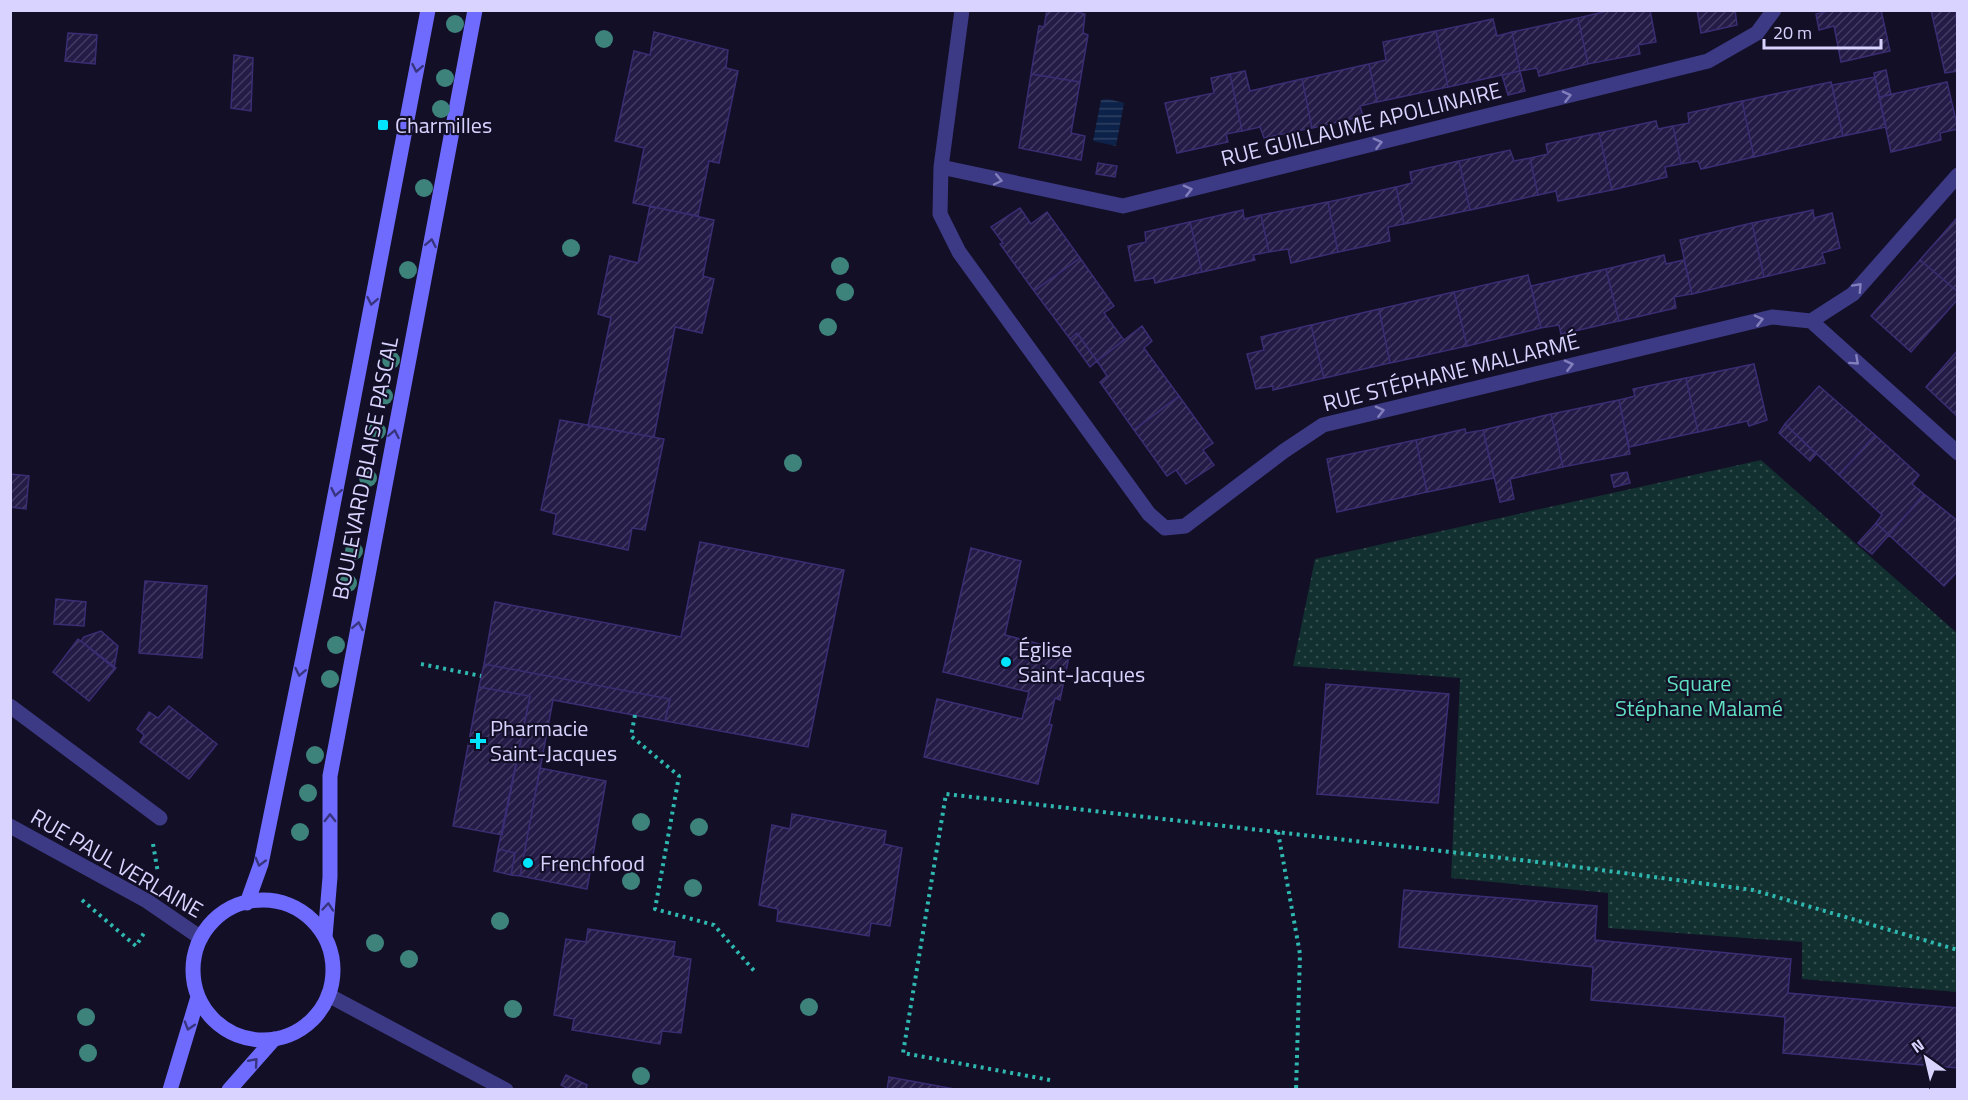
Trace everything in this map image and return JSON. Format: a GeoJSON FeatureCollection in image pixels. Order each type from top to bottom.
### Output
{"type":"FeatureCollection","features":[{"type":"Feature","properties":{"kind":"street","name":"BOULEVARD BLAISE PASCAL"},"geometry":{"type":"LineString","coordinates":[[247,903],[261,864],[316,594],[428,10]]}},
{"type":"Feature","properties":{"kind":"street","name":"BOULEVARD BLAISE PASCAL"},"geometry":{"type":"LineString","coordinates":[[325,937],[330,877],[330,776],[475,10]]}},
{"type":"Feature","properties":{"kind":"street","name":"RUE STÉPHANE MALLARMÉ"},"geometry":{"type":"LineString","coordinates":[[962,10],[941,167],[940,214],[959,252],[1149,514],[1165,528],[1185,526],[1284,451],[1323,425],[1772,316],[1811,321]]}},
{"type":"Feature","properties":{"kind":"street","name":"RUE GUILLAUME APOLLINAIRE"},"geometry":{"type":"LineString","coordinates":[[941,167],[1123,206],[1708,61],[1757,33],[1774,10]]}},
{"type":"Feature","properties":{"kind":"street"},"geometry":{"type":"LineString","coordinates":[[1958,175],[1853,294],[1811,321],[1958,453]]}},
{"type":"Feature","properties":{"kind":"street"},"geometry":{"type":"LineString","coordinates":[[10,706],[159,818]]}},
{"type":"Feature","properties":{"kind":"street","name":"RUE PAUL VERLAINE"},"geometry":{"type":"LineString","coordinates":[[10,826],[147,901],[201,938]]}},
{"type":"Feature","properties":{"kind":"street","name":"BOULEVARD BLAISE PASCAL"},"geometry":{"type":"LineString","coordinates":[[267,901],[286,904],[304,913],[319,927],[325,937],[333,964],[332,984],[326,1003],[314,1019],[298,1031],[274,1039],[260,1040],[240,1036],[223,1028],[208,1014],[198,997],[193,977],[195,957],[201,938],[213,922],[229,910],[247,903],[267,901]]}},
{"type":"Feature","properties":{"kind":"street"},"geometry":{"type":"LineString","coordinates":[[328,995],[506,1089]]}},
{"type":"Feature","properties":{"kind":"street","name":"BOULEVARD BLAISE PASCAL"},"geometry":{"type":"LineString","coordinates":[[170,1089],[198,997]]}},
{"type":"Feature","properties":{"kind":"street","name":"BOULEVARD BLAISE PASCAL"},"geometry":{"type":"LineString","coordinates":[[229,1089],[274,1039]]}},
{"type":"Feature","properties":{"kind":"path"},"geometry":{"type":"LineString","coordinates":[[422,664],[481,676]]}},
{"type":"Feature","properties":{"kind":"path"},"geometry":{"type":"LineString","coordinates":[[635,715],[631,736],[679,776],[655,909],[714,925],[756,973]]}},
{"type":"Feature","properties":{"kind":"path"},"geometry":{"type":"LineString","coordinates":[[1050,1080],[903,1053],[946,794],[1753,890],[1958,950]]}},
{"type":"Feature","properties":{"kind":"path"},"geometry":{"type":"LineString","coordinates":[[1278,832],[1300,954],[1296,1089]]}},
{"type":"Feature","properties":{"kind":"green space","name":"Square Stéphane Malamé"},"geometry":{"type":"Polygon","coordinates":[[[1761,460],[1957,633],[1957,992],[1802,979],[1802,942],[1608,928],[1608,893],[1451,878],[1460,678],[1293,666],[1315,559],[1761,460]]]}},
{"type":"Feature","properties":{"kind":"water"},"geometry":{"type":"Polygon","coordinates":[[[1108,99],[1124,103],[1116,146],[1093,141],[1101,100],[1108,99]]]}},
{"type":"Feature","properties":{"kind":"building"},"geometry":{"type":"Polygon","coordinates":[[[1047,10],[1069,10],[1085,14],[1083,33],[1088,35],[1080,82],[1031,74],[1039,26],[1044,27],[1047,10]]]}},
{"type":"Feature","properties":{"kind":"building"},"geometry":{"type":"Polygon","coordinates":[[[1611,10],[1650,10],[1656,42],[1638,45],[1640,54],[1588,64],[1578,18],[1611,10]]]}},
{"type":"Feature","properties":{"kind":"building"},"geometry":{"type":"Polygon","coordinates":[[[1697,10],[1735,10],[1737,25],[1701,33],[1697,10]]]}},
{"type":"Feature","properties":{"kind":"building"},"geometry":{"type":"Polygon","coordinates":[[[1833,10],[1881,10],[1890,51],[1841,62],[1834,26],[1819,30],[1816,14],[1833,10]]]}},
{"type":"Feature","properties":{"kind":"building"},"geometry":{"type":"Polygon","coordinates":[[[1931,10],[1956,10],[1958,71],[1945,73],[1931,10]]]}},
{"type":"Feature","properties":{"kind":"building"},"geometry":{"type":"Polygon","coordinates":[[[1578,18],[1588,64],[1539,76],[1537,68],[1520,71],[1512,32],[1578,18]]]}},
{"type":"Feature","properties":{"kind":"building"},"geometry":{"type":"Polygon","coordinates":[[[1493,19],[1497,36],[1512,32],[1520,71],[1448,87],[1436,31],[1493,19]]]}},
{"type":"Feature","properties":{"kind":"building"},"geometry":{"type":"Polygon","coordinates":[[[1436,31],[1448,87],[1377,102],[1369,64],[1386,60],[1383,42],[1436,31]]]}},
{"type":"Feature","properties":{"kind":"building"},"geometry":{"type":"Polygon","coordinates":[[[654,32],[728,50],[726,68],[738,71],[719,163],[709,161],[698,216],[633,203],[644,148],[615,141],[634,51],[650,55],[654,32]]]}},
{"type":"Feature","properties":{"kind":"building"},"geometry":{"type":"Polygon","coordinates":[[[68,33],[97,35],[95,64],[65,61],[68,33]]]}},
{"type":"Feature","properties":{"kind":"building"},"geometry":{"type":"Polygon","coordinates":[[[234,55],[253,58],[251,111],[231,108],[234,55]]]}},
{"type":"Feature","properties":{"kind":"building"},"geometry":{"type":"Polygon","coordinates":[[[1369,64],[1377,102],[1360,106],[1363,116],[1312,128],[1302,79],[1369,64]]]}},
{"type":"Feature","properties":{"kind":"building"},"geometry":{"type":"Polygon","coordinates":[[[1886,70],[1891,95],[1879,97],[1874,73],[1886,70]]]}},
{"type":"Feature","properties":{"kind":"building"},"geometry":{"type":"Polygon","coordinates":[[[1245,71],[1250,91],[1302,79],[1312,128],[1264,138],[1260,127],[1242,131],[1230,74],[1245,71]]]}},
{"type":"Feature","properties":{"kind":"building"},"geometry":{"type":"Polygon","coordinates":[[[1520,71],[1525,91],[1508,95],[1502,75],[1520,71]]]}},
{"type":"Feature","properties":{"kind":"building"},"geometry":{"type":"Polygon","coordinates":[[[1031,74],[1080,82],[1071,133],[1085,136],[1081,160],[1019,148],[1031,74]]]}},
{"type":"Feature","properties":{"kind":"building"},"geometry":{"type":"Polygon","coordinates":[[[1230,74],[1242,131],[1226,134],[1228,142],[1177,153],[1165,103],[1214,93],[1211,78],[1230,74]]]}},
{"type":"Feature","properties":{"kind":"building"},"geometry":{"type":"Polygon","coordinates":[[[1875,77],[1886,127],[1843,136],[1832,85],[1875,77]]]}},
{"type":"Feature","properties":{"kind":"building"},"geometry":{"type":"Polygon","coordinates":[[[1831,82],[1843,136],[1754,157],[1742,101],[1831,82]]]}},
{"type":"Feature","properties":{"kind":"building"},"geometry":{"type":"Polygon","coordinates":[[[1947,82],[1958,129],[1940,133],[1941,140],[1891,152],[1879,97],[1947,82]]]}},
{"type":"Feature","properties":{"kind":"building"},"geometry":{"type":"Polygon","coordinates":[[[1742,101],[1754,157],[1701,169],[1698,161],[1681,164],[1673,126],[1689,123],[1688,113],[1742,101]]]}},
{"type":"Feature","properties":{"kind":"building"},"geometry":{"type":"Polygon","coordinates":[[[1656,121],[1658,129],[1673,126],[1681,164],[1665,167],[1667,177],[1612,190],[1599,133],[1656,121]]]}},
{"type":"Feature","properties":{"kind":"building"},"geometry":{"type":"Polygon","coordinates":[[[1599,133],[1612,190],[1558,201],[1556,191],[1538,195],[1530,158],[1548,154],[1546,144],[1599,133]]]}},
{"type":"Feature","properties":{"kind":"building"},"geometry":{"type":"Polygon","coordinates":[[[1510,150],[1514,161],[1530,158],[1538,195],[1470,210],[1459,161],[1510,150]]]}},
{"type":"Feature","properties":{"kind":"building"},"geometry":{"type":"Polygon","coordinates":[[[1459,161],[1470,210],[1404,224],[1396,187],[1412,183],[1410,172],[1459,161]]]}},
{"type":"Feature","properties":{"kind":"building"},"geometry":{"type":"Polygon","coordinates":[[[1098,163],[1117,166],[1115,177],[1096,174],[1098,163]]]}},
{"type":"Feature","properties":{"kind":"building"},"geometry":{"type":"Polygon","coordinates":[[[1396,187],[1404,224],[1388,227],[1390,241],[1338,252],[1328,202],[1396,187]]]}},
{"type":"Feature","properties":{"kind":"building"},"geometry":{"type":"Polygon","coordinates":[[[1328,202],[1338,252],[1291,263],[1288,249],[1269,252],[1261,215],[1328,202]]]}},
{"type":"Feature","properties":{"kind":"building"},"geometry":{"type":"Polygon","coordinates":[[[650,206],[714,220],[703,276],[714,279],[702,333],[675,327],[654,437],[588,426],[611,318],[598,314],[610,256],[638,263],[650,206]]]}},
{"type":"Feature","properties":{"kind":"building"},"geometry":{"type":"Polygon","coordinates":[[[1020,208],[1031,224],[1047,212],[1080,258],[1034,291],[1000,244],[1003,243],[991,227],[1020,208]]]}},
{"type":"Feature","properties":{"kind":"building"},"geometry":{"type":"Polygon","coordinates":[[[1243,210],[1244,219],[1261,215],[1269,252],[1253,255],[1255,260],[1202,272],[1190,222],[1243,210]]]}},
{"type":"Feature","properties":{"kind":"building"},"geometry":{"type":"Polygon","coordinates":[[[1813,210],[1814,218],[1832,213],[1840,248],[1822,253],[1825,263],[1764,277],[1752,223],[1813,210]]]}},
{"type":"Feature","properties":{"kind":"building"},"geometry":{"type":"Polygon","coordinates":[[[1956,219],[1958,221],[1958,292],[1920,260],[1956,219]]]}},
{"type":"Feature","properties":{"kind":"building"},"geometry":{"type":"Polygon","coordinates":[[[1190,222],[1202,272],[1155,283],[1154,278],[1135,281],[1128,246],[1146,242],[1145,232],[1190,222]]]}},
{"type":"Feature","properties":{"kind":"building"},"geometry":{"type":"Polygon","coordinates":[[[1752,223],[1764,277],[1692,294],[1680,240],[1752,223]]]}},
{"type":"Feature","properties":{"kind":"building"},"geometry":{"type":"Polygon","coordinates":[[[1664,255],[1666,264],[1684,260],[1692,294],[1674,297],[1676,308],[1619,321],[1606,269],[1664,255]]]}},
{"type":"Feature","properties":{"kind":"building"},"geometry":{"type":"Polygon","coordinates":[[[1080,258],[1114,306],[1104,313],[1124,340],[1097,361],[1077,333],[1070,339],[1034,291],[1080,258]]]}},
{"type":"Feature","properties":{"kind":"building"},"geometry":{"type":"Polygon","coordinates":[[[1920,260],[1958,292],[1958,299],[1911,352],[1871,316],[1920,260]]]}},
{"type":"Feature","properties":{"kind":"building"},"geometry":{"type":"Polygon","coordinates":[[[1606,269],[1619,321],[1561,334],[1559,325],[1541,328],[1531,286],[1606,269]]]}},
{"type":"Feature","properties":{"kind":"building"},"geometry":{"type":"Polygon","coordinates":[[[1528,275],[1541,328],[1467,346],[1454,292],[1528,275]]]}},
{"type":"Feature","properties":{"kind":"building"},"geometry":{"type":"Polygon","coordinates":[[[1454,292],[1467,346],[1390,363],[1379,309],[1454,292]]]}},
{"type":"Feature","properties":{"kind":"building"},"geometry":{"type":"Polygon","coordinates":[[[1379,309],[1390,363],[1324,378],[1311,325],[1379,309]]]}},
{"type":"Feature","properties":{"kind":"building"},"geometry":{"type":"Polygon","coordinates":[[[1311,325],[1324,378],[1273,390],[1273,386],[1256,389],[1247,354],[1264,350],[1261,337],[1311,325]]]}},
{"type":"Feature","properties":{"kind":"building"},"geometry":{"type":"Polygon","coordinates":[[[1142,326],[1152,341],[1144,348],[1179,396],[1134,430],[1100,382],[1107,376],[1097,361],[1142,326]]]}},
{"type":"Feature","properties":{"kind":"building"},"geometry":{"type":"Polygon","coordinates":[[[1077,333],[1097,361],[1090,367],[1070,339],[1077,333]]]}},
{"type":"Feature","properties":{"kind":"building"},"geometry":{"type":"Polygon","coordinates":[[[1958,350],[1958,417],[1926,387],[1958,350]]]}},
{"type":"Feature","properties":{"kind":"building"},"geometry":{"type":"Polygon","coordinates":[[[1754,364],[1767,420],[1749,426],[1747,421],[1698,432],[1686,378],[1754,364]]]}},
{"type":"Feature","properties":{"kind":"building"},"geometry":{"type":"Polygon","coordinates":[[[1686,378],[1698,432],[1629,447],[1619,400],[1635,396],[1633,389],[1686,378]]]}},
{"type":"Feature","properties":{"kind":"building"},"geometry":{"type":"Polygon","coordinates":[[[1819,386],[1875,435],[1839,475],[1785,424],[1819,386]]]}},
{"type":"Feature","properties":{"kind":"building"},"geometry":{"type":"Polygon","coordinates":[[[1179,396],[1213,443],[1203,450],[1214,465],[1186,484],[1176,470],[1167,476],[1134,430],[1179,396]]]}},
{"type":"Feature","properties":{"kind":"building"},"geometry":{"type":"Polygon","coordinates":[[[1619,400],[1630,454],[1563,467],[1551,414],[1619,400]]]}},
{"type":"Feature","properties":{"kind":"building"},"geometry":{"type":"Polygon","coordinates":[[[1551,414],[1563,467],[1510,479],[1514,499],[1500,502],[1483,430],[1551,414]]]}},
{"type":"Feature","properties":{"kind":"building"},"geometry":{"type":"Polygon","coordinates":[[[560,420],[664,439],[645,530],[632,528],[628,550],[553,534],[556,514],[541,510],[560,420]]]}},
{"type":"Feature","properties":{"kind":"building"},"geometry":{"type":"Polygon","coordinates":[[[1785,424],[1816,454],[1810,461],[1779,433],[1785,424]]]}},
{"type":"Feature","properties":{"kind":"building"},"geometry":{"type":"Polygon","coordinates":[[[1465,429],[1466,433],[1483,430],[1494,478],[1427,492],[1416,440],[1465,429]]]}},
{"type":"Feature","properties":{"kind":"building"},"geometry":{"type":"Polygon","coordinates":[[[1875,435],[1919,475],[1912,484],[1924,494],[1889,535],[1876,523],[1882,515],[1839,475],[1875,435]]]}},
{"type":"Feature","properties":{"kind":"building"},"geometry":{"type":"Polygon","coordinates":[[[1416,440],[1427,492],[1337,512],[1327,459],[1416,440]]]}},
{"type":"Feature","properties":{"kind":"building"},"geometry":{"type":"Polygon","coordinates":[[[1627,472],[1630,483],[1614,487],[1611,475],[1627,472]]]}},
{"type":"Feature","properties":{"kind":"building"},"geometry":{"type":"Polygon","coordinates":[[[10,474],[29,476],[26,509],[10,507],[10,474]]]}},
{"type":"Feature","properties":{"kind":"building"},"geometry":{"type":"Polygon","coordinates":[[[1924,494],[1958,521],[1958,571],[1944,586],[1889,535],[1924,494]]]}},
{"type":"Feature","properties":{"kind":"building"},"geometry":{"type":"Polygon","coordinates":[[[1876,523],[1889,535],[1872,554],[1858,543],[1876,523]]]}},
{"type":"Feature","properties":{"kind":"building"},"geometry":{"type":"Polygon","coordinates":[[[700,542],[844,570],[808,747],[665,721],[670,699],[484,664],[495,602],[681,637],[700,542]]]}},
{"type":"Feature","properties":{"kind":"building","name":"Église Saint-Jacques"},"geometry":{"type":"Polygon","coordinates":[[[971,548],[1021,561],[1005,635],[1070,652],[1060,700],[1055,698],[1049,724],[1052,725],[1038,784],[924,757],[937,699],[1022,719],[1029,692],[943,672],[971,548]]]}},
{"type":"Feature","properties":{"kind":"building"},"geometry":{"type":"Polygon","coordinates":[[[145,581],[207,586],[202,658],[139,653],[145,581]]]}},
{"type":"Feature","properties":{"kind":"building"},"geometry":{"type":"Polygon","coordinates":[[[56,599],[86,602],[84,626],[54,624],[56,599]]]}},
{"type":"Feature","properties":{"kind":"building"},"geometry":{"type":"Polygon","coordinates":[[[101,631],[118,646],[114,668],[81,641],[84,637],[101,631]]]}},
{"type":"Feature","properties":{"kind":"building"},"geometry":{"type":"Polygon","coordinates":[[[78,639],[116,668],[89,701],[53,672],[78,639]]]}},
{"type":"Feature","properties":{"kind":"building"},"geometry":{"type":"Polygon","coordinates":[[[484,664],[670,699],[665,721],[553,700],[520,876],[511,875],[515,853],[498,849],[530,696],[479,687],[484,664]]]}},
{"type":"Feature","properties":{"kind":"building"},"geometry":{"type":"Polygon","coordinates":[[[1326,684],[1449,694],[1438,803],[1317,794],[1326,684]]]}},
{"type":"Feature","properties":{"kind":"building"},"geometry":{"type":"Polygon","coordinates":[[[479,687],[530,696],[502,835],[453,826],[479,687]]]}},
{"type":"Feature","properties":{"kind":"building"},"geometry":{"type":"Polygon","coordinates":[[[169,706],[217,744],[189,779],[140,742],[144,735],[137,729],[149,712],[158,718],[169,706]]]}},
{"type":"Feature","properties":{"kind":"building"},"geometry":{"type":"Polygon","coordinates":[[[540,768],[606,781],[587,889],[520,876],[540,768]]]}},
{"type":"Feature","properties":{"kind":"building"},"geometry":{"type":"Polygon","coordinates":[[[792,814],[886,831],[884,844],[902,848],[890,926],[871,923],[869,936],[777,921],[778,909],[759,905],[772,825],[790,829],[792,814]]]}},
{"type":"Feature","properties":{"kind":"building"},"geometry":{"type":"Polygon","coordinates":[[[498,849],[515,853],[511,875],[494,871],[498,849]]]}},
{"type":"Feature","properties":{"kind":"building"},"geometry":{"type":"Polygon","coordinates":[[[1404,890],[1597,906],[1595,940],[1791,959],[1788,993],[1958,1008],[1958,1068],[1783,1053],[1785,1017],[1591,1000],[1593,967],[1399,947],[1404,890]]]}},
{"type":"Feature","properties":{"kind":"building"},"geometry":{"type":"Polygon","coordinates":[[[588,929],[675,942],[673,956],[691,959],[681,1033],[662,1031],[660,1044],[572,1030],[574,1019],[554,1015],[566,939],[586,942],[588,929]]]}},
{"type":"Feature","properties":{"kind":"building"},"geometry":{"type":"Polygon","coordinates":[[[566,1075],[587,1085],[586,1090],[571,1090],[561,1085],[566,1075]]]}},
{"type":"Feature","properties":{"kind":"building"},"geometry":{"type":"Polygon","coordinates":[[[889,1077],[960,1090],[887,1090],[889,1077]]]}},
{"type":"Feature","properties":{"kind":"place","name":"Charmilles"},"geometry":{"type":"Point","coordinates":[383,125]}},
{"type":"Feature","properties":{"kind":"place","name":"Église Saint-Jacques"},"geometry":{"type":"Point","coordinates":[1006,662]}},
{"type":"Feature","properties":{"kind":"place","name":"Pharmacie Saint-Jacques"},"geometry":{"type":"Point","coordinates":[478,741]}},
{"type":"Feature","properties":{"kind":"place","name":"Frenchfood"},"geometry":{"type":"Point","coordinates":[528,863]}}]}
